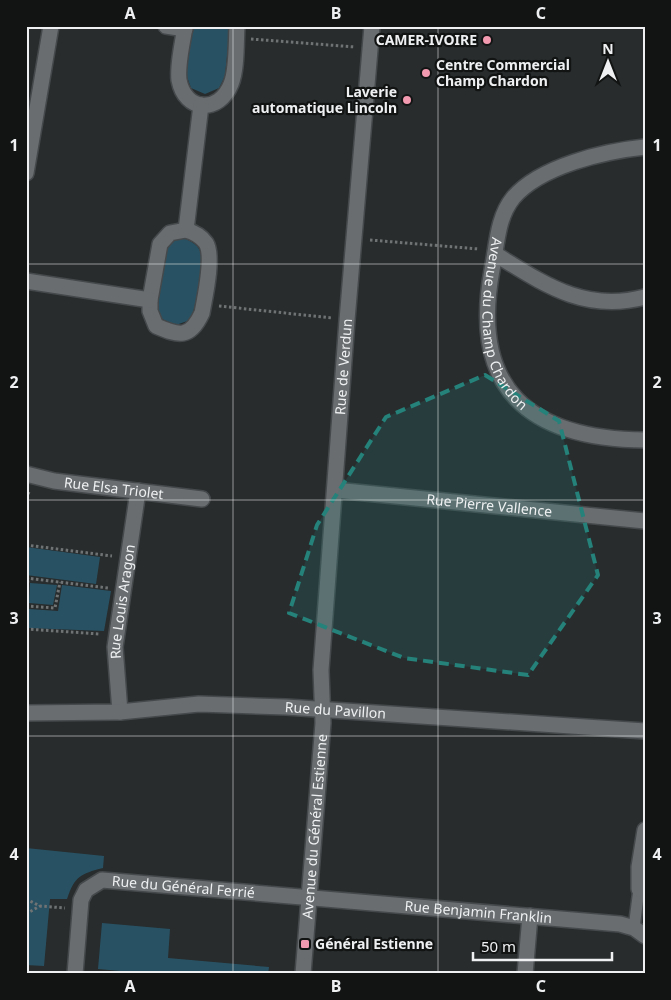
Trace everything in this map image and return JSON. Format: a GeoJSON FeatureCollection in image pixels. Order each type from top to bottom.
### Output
{"type":"FeatureCollection","features":[{"type":"Feature","properties":{"kind":"street"},"geometry":{"type":"LineString","coordinates":[[26,173],[51,26]]}},
{"type":"Feature","properties":{"kind":"street"},"geometry":{"type":"LineString","coordinates":[[166,26],[185,28],[179,77],[182,90],[190,100],[201,105],[215,104],[225,98],[232,81],[236,32]]}},
{"type":"Feature","properties":{"kind":"street","name":"Rue de Verdun"},"geometry":{"type":"LineString","coordinates":[[321,709],[321,670],[347,320],[372,26]]}},
{"type":"Feature","properties":{"kind":"street"},"geometry":{"type":"LineString","coordinates":[[186,230],[201,105]]}},
{"type":"Feature","properties":{"kind":"street","name":"Avenue du Champ Chardon"},"geometry":{"type":"LineString","coordinates":[[645,147],[591,157],[556,170],[521,190],[505,210],[500,224],[486,300],[487,333],[497,373],[508,390],[522,405],[539,417],[560,426],[599,436],[645,440]]}},
{"type":"Feature","properties":{"kind":"street"},"geometry":{"type":"LineString","coordinates":[[186,230],[195,233],[205,242],[210,254],[204,304],[198,322],[188,332],[177,335],[156,326],[150,311],[150,300],[160,244],[170,234],[186,230]]}},
{"type":"Feature","properties":{"kind":"street"},"geometry":{"type":"LineString","coordinates":[[495,254],[548,286],[572,297],[600,302],[628,301],[645,297]]}},
{"type":"Feature","properties":{"kind":"street"},"geometry":{"type":"LineString","coordinates":[[26,281],[150,300]]}},
{"type":"Feature","properties":{"kind":"street","name":"Rue Elsa Triolet"},"geometry":{"type":"LineString","coordinates":[[26,474],[54,481],[202,499]]}},
{"type":"Feature","properties":{"kind":"street","name":"Rue Pierre Vallence"},"geometry":{"type":"LineString","coordinates":[[335,490],[645,522]]}},
{"type":"Feature","properties":{"kind":"street","name":"Rue Louis Aragon"},"geometry":{"type":"LineString","coordinates":[[120,712],[115,647],[138,491]]}},
{"type":"Feature","properties":{"kind":"street","name":"Rue du Pavillon"},"geometry":{"type":"LineString","coordinates":[[26,713],[120,712],[199,704],[321,709],[645,731]]}},
{"type":"Feature","properties":{"kind":"street","name":"Avenue du Général Estienne"},"geometry":{"type":"LineString","coordinates":[[303,974],[323,723],[321,709]]}},
{"type":"Feature","properties":{"kind":"street"},"geometry":{"type":"LineString","coordinates":[[639,889],[639,867],[645,830]]}},
{"type":"Feature","properties":{"kind":"street","name":"Rue du Général Ferrié"},"geometry":{"type":"LineString","coordinates":[[75,974],[81,900],[86,890],[102,880],[309,896]]}},
{"type":"Feature","properties":{"kind":"street","name":"Rue Benjamin Franklin"},"geometry":{"type":"LineString","coordinates":[[309,896],[620,924],[639,932]]}},
{"type":"Feature","properties":{"kind":"street"},"geometry":{"type":"LineString","coordinates":[[525,974],[530,916]]}},
{"type":"Feature","properties":{"kind":"lane"},"geometry":{"type":"LineString","coordinates":[[639,889],[639,932]]}},
{"type":"Feature","properties":{"kind":"path"},"geometry":{"type":"LineString","coordinates":[[236,32],[370,48]]}},
{"type":"Feature","properties":{"kind":"path"},"geometry":{"type":"LineString","coordinates":[[355,238],[477,249],[495,254]]}},
{"type":"Feature","properties":{"kind":"path"},"geometry":{"type":"LineString","coordinates":[[204,304],[347,320]]}},
{"type":"Feature","properties":{"kind":"path"},"geometry":{"type":"LineString","coordinates":[[26,545],[128,558]]}},
{"type":"Feature","properties":{"kind":"path"},"geometry":{"type":"LineString","coordinates":[[60,582],[56,608],[26,604],[27,578],[60,582],[124,590]]}},
{"type":"Feature","properties":{"kind":"path"},"geometry":{"type":"LineString","coordinates":[[26,629],[117,635]]}},
{"type":"Feature","properties":{"kind":"path"},"geometry":{"type":"LineString","coordinates":[[26,899],[40,906],[80,910]]}},
{"type":"Feature","properties":{"kind":"path"},"geometry":{"type":"LineString","coordinates":[[26,914],[40,906]]}},
{"type":"Feature","properties":{"kind":"highlighted area"},"geometry":{"type":"Polygon","coordinates":[[[485,375],[559,421],[598,575],[528,675],[404,658],[289,613],[317,525],[386,417],[485,375]]]}},
{"type":"Feature","properties":{"kind":"shaded area"},"geometry":{"type":"Polygon","coordinates":[[[191,26],[230,26],[225,76],[219,88],[205,94],[191,88],[186,74],[191,26]]]}},
{"type":"Feature","properties":{"kind":"shaded area"},"geometry":{"type":"Polygon","coordinates":[[[184,238],[199,248],[202,260],[197,297],[190,320],[176,325],[162,319],[156,305],[163,251],[171,241],[184,238]]]}},
{"type":"Feature","properties":{"kind":"shaded area"},"geometry":{"type":"Polygon","coordinates":[[[26,547],[100,557],[96,584],[26,575],[26,547]]]}},
{"type":"Feature","properties":{"kind":"shaded area"},"geometry":{"type":"Polygon","coordinates":[[[30,583],[57,585],[53,605],[29,603],[30,583]]]}},
{"type":"Feature","properties":{"kind":"shaded area"},"geometry":{"type":"Polygon","coordinates":[[[62,585],[111,591],[104,631],[28,628],[29,609],[58,611],[62,585]]]}},
{"type":"Feature","properties":{"kind":"shaded area"},"geometry":{"type":"Polygon","coordinates":[[[26,848],[104,856],[103,868],[79,877],[67,899],[50,899],[44,966],[26,965],[26,848]]]}},
{"type":"Feature","properties":{"kind":"shaded area"},"geometry":{"type":"Polygon","coordinates":[[[102,923],[170,929],[168,958],[269,967],[268,974],[153,974],[98,969],[102,923]]]}},
{"type":"Feature","properties":{"kind":"place","name":"CAMER-IVOIRE"},"geometry":{"type":"Point","coordinates":[487,40]}},
{"type":"Feature","properties":{"kind":"place","name":"Centre Commercial Champ Chardon"},"geometry":{"type":"Point","coordinates":[426,73]}},
{"type":"Feature","properties":{"kind":"place","name":"Laverie automatique Lincoln"},"geometry":{"type":"Point","coordinates":[407,100]}},
{"type":"Feature","properties":{"kind":"place","name":"Général Estienne"},"geometry":{"type":"Point","coordinates":[305,944]}}]}
